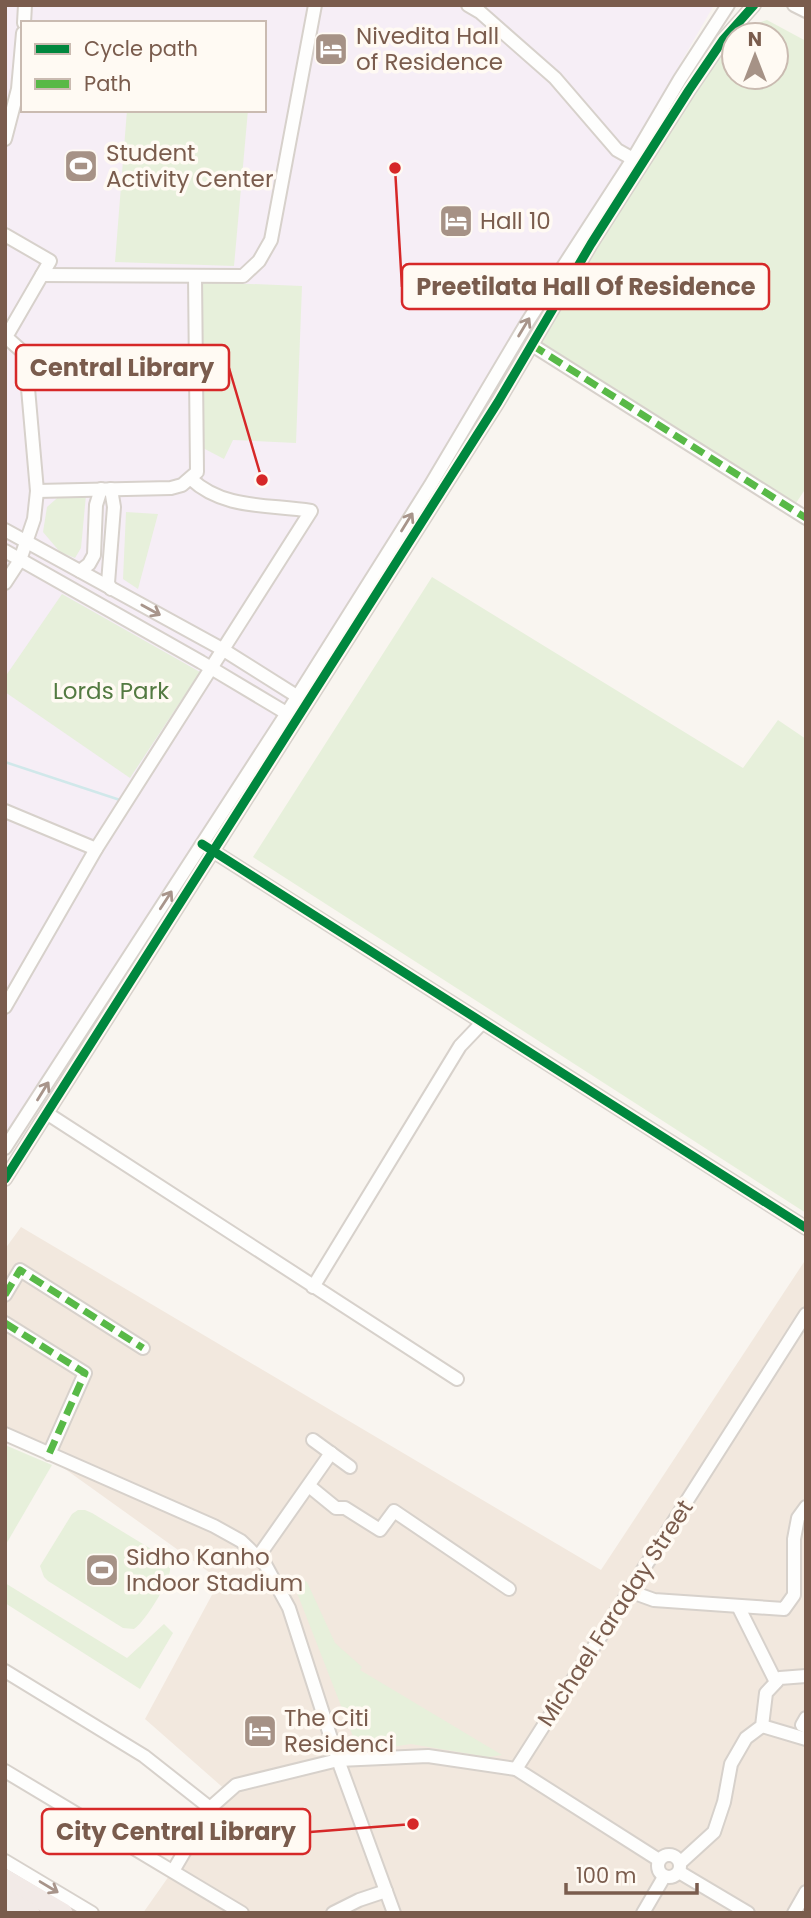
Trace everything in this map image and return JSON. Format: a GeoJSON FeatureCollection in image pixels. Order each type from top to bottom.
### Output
{"type":"FeatureCollection","features":[{"type":"Feature","properties":{"kind":"highway"},"geometry":{"type":"LineString","coordinates":[[5,1879],[63,1913]]}},
{"type":"Feature","properties":{"kind":"highway"},"geometry":{"type":"LineString","coordinates":[[5,1898],[30,1913]]}},
{"type":"Feature","properties":{"kind":"street"},"geometry":{"type":"LineString","coordinates":[[42,275],[243,276],[259,261],[271,240],[315,5]]}},
{"type":"Feature","properties":{"kind":"street"},"geometry":{"type":"LineString","coordinates":[[468,5],[481,12],[555,78],[617,150],[633,159]]}},
{"type":"Feature","properties":{"kind":"street"},"geometry":{"type":"LineString","coordinates":[[302,699],[527,321],[633,159],[728,5]]}},
{"type":"Feature","properties":{"kind":"street"},"geometry":{"type":"LineString","coordinates":[[5,1148],[207,847],[498,402],[591,244],[689,90],[723,40],[754,5]]}},
{"type":"Feature","properties":{"kind":"street"},"geometry":{"type":"LineString","coordinates":[[794,5],[806,10]]}},
{"type":"Feature","properties":{"kind":"street"},"geometry":{"type":"LineString","coordinates":[[5,139],[18,89],[21,55]]}},
{"type":"Feature","properties":{"kind":"street"},"geometry":{"type":"LineString","coordinates":[[5,235],[50,261],[6,337],[25,354],[37,491],[34,519],[20,561],[5,583]]}},
{"type":"Feature","properties":{"kind":"street"},"geometry":{"type":"LineString","coordinates":[[37,491],[171,488],[182,485],[197,472],[195,276]]}},
{"type":"Feature","properties":{"kind":"street"},"geometry":{"type":"LineString","coordinates":[[532,345],[805,514]]}},
{"type":"Feature","properties":{"kind":"street"},"geometry":{"type":"LineString","coordinates":[[5,1007],[96,849],[311,511],[243,504],[204,491],[191,479]]}},
{"type":"Feature","properties":{"kind":"street"},"geometry":{"type":"LineString","coordinates":[[80,570],[89,564],[94,555],[96,505],[106,489]]}},
{"type":"Feature","properties":{"kind":"street"},"geometry":{"type":"LineString","coordinates":[[106,489],[114,507],[108,560],[108,583],[111,589]]}},
{"type":"Feature","properties":{"kind":"street"},"geometry":{"type":"LineString","coordinates":[[5,530],[222,649],[302,699]]}},
{"type":"Feature","properties":{"kind":"street"},"geometry":{"type":"LineString","coordinates":[[5,551],[291,716]]}},
{"type":"Feature","properties":{"kind":"street"},"geometry":{"type":"LineString","coordinates":[[94,555],[98,561],[108,560]]}},
{"type":"Feature","properties":{"kind":"street"},"geometry":{"type":"LineString","coordinates":[[72,589],[98,582]]}},
{"type":"Feature","properties":{"kind":"street"},"geometry":{"type":"LineString","coordinates":[[88,598],[98,582]]}},
{"type":"Feature","properties":{"kind":"street"},"geometry":{"type":"LineString","coordinates":[[5,811],[96,849]]}},
{"type":"Feature","properties":{"kind":"street"},"geometry":{"type":"LineString","coordinates":[[207,847],[481,1024],[806,1228]]}},
{"type":"Feature","properties":{"kind":"street"},"geometry":{"type":"LineString","coordinates":[[5,1179],[48,1114],[207,847]]}},
{"type":"Feature","properties":{"kind":"street"},"geometry":{"type":"LineString","coordinates":[[313,1287],[460,1046],[481,1024]]}},
{"type":"Feature","properties":{"kind":"street"},"geometry":{"type":"LineString","coordinates":[[48,1114],[457,1379]]}},
{"type":"Feature","properties":{"kind":"street"},"geometry":{"type":"LineString","coordinates":[[5,1295],[20,1270],[143,1348]]}},
{"type":"Feature","properties":{"kind":"street","name":"Michael Faraday Street"},"geometry":{"type":"LineString","coordinates":[[516,1769],[806,1314]]}},
{"type":"Feature","properties":{"kind":"street"},"geometry":{"type":"LineString","coordinates":[[5,1323],[85,1373],[49,1454]]}},
{"type":"Feature","properties":{"kind":"street"},"geometry":{"type":"LineString","coordinates":[[5,1434],[214,1526],[242,1541],[265,1564],[289,1608],[338,1760],[394,1913]]}},
{"type":"Feature","properties":{"kind":"street"},"geometry":{"type":"LineString","coordinates":[[313,1440],[350,1467]]}},
{"type":"Feature","properties":{"kind":"street"},"geometry":{"type":"LineString","coordinates":[[258,1557],[331,1453]]}},
{"type":"Feature","properties":{"kind":"street"},"geometry":{"type":"LineString","coordinates":[[309,1486],[336,1507],[345,1508],[380,1530],[394,1511],[509,1589]]}},
{"type":"Feature","properties":{"kind":"street"},"geometry":{"type":"LineString","coordinates":[[629,1591],[654,1600],[784,1609],[794,1595],[794,1539],[798,1518],[806,1507]]}},
{"type":"Feature","properties":{"kind":"street"},"geometry":{"type":"LineString","coordinates":[[738,1606],[776,1682]]}},
{"type":"Feature","properties":{"kind":"street"},"geometry":{"type":"LineString","coordinates":[[5,1671],[144,1756],[210,1808]]}},
{"type":"Feature","properties":{"kind":"street"},"geometry":{"type":"LineString","coordinates":[[659,1860],[658,1869],[664,1877],[671,1878],[714,1832],[724,1802],[731,1764],[746,1738],[762,1726],[766,1693],[780,1678],[806,1676]]}},
{"type":"Feature","properties":{"kind":"street"},"geometry":{"type":"LineString","coordinates":[[806,1718],[802,1725],[806,1727]]}},
{"type":"Feature","properties":{"kind":"street"},"geometry":{"type":"LineString","coordinates":[[762,1726],[806,1739]]}},
{"type":"Feature","properties":{"kind":"street"},"geometry":{"type":"LineString","coordinates":[[173,1871],[210,1808],[236,1785],[338,1760],[428,1756],[516,1769],[659,1860]]}},
{"type":"Feature","properties":{"kind":"street"},"geometry":{"type":"LineString","coordinates":[[5,1771],[242,1913]]}},
{"type":"Feature","properties":{"kind":"street"},"geometry":{"type":"LineString","coordinates":[[659,1860],[670,1855],[678,1858],[680,1868],[748,1913]]}},
{"type":"Feature","properties":{"kind":"street"},"geometry":{"type":"LineString","coordinates":[[5,1861],[92,1913]]}},
{"type":"Feature","properties":{"kind":"street"},"geometry":{"type":"LineString","coordinates":[[643,1913],[664,1877]]}},
{"type":"Feature","properties":{"kind":"street"},"geometry":{"type":"LineString","coordinates":[[332,1913],[352,1902],[386,1891]]}},
{"type":"Feature","properties":{"kind":"street"},"geometry":{"type":"LineString","coordinates":[[794,1913],[806,1892]]}},
{"type":"Feature","properties":{"kind":"shaded area"},"geometry":{"type":"Polygon","coordinates":[[[5,5],[714,5],[472,426],[5,1151],[5,5]]]}},
{"type":"Feature","properties":{"kind":"shaded area"},"geometry":{"type":"Polygon","coordinates":[[[21,1227],[601,1570],[806,1259],[806,1913],[143,1913],[228,1792],[145,1719],[220,1580],[5,1426],[5,1249],[21,1227]]]}},
{"type":"Feature","properties":{"kind":"green space"},"geometry":{"type":"Polygon","coordinates":[[[790,32],[806,41],[806,488],[792,509],[535,342],[720,48],[720,91],[790,91],[790,32]]]}},
{"type":"Feature","properties":{"kind":"green space"},"geometry":{"type":"Polygon","coordinates":[[[127,112],[248,112],[234,266],[115,262],[127,112]]]}},
{"type":"Feature","properties":{"kind":"green space"},"geometry":{"type":"Polygon","coordinates":[[[201,282],[302,286],[296,443],[233,440],[224,459],[201,447],[201,282]]]}},
{"type":"Feature","properties":{"kind":"green space"},"geometry":{"type":"Polygon","coordinates":[[[63,493],[86,495],[81,548],[75,558],[60,552],[43,532],[47,507],[63,493]]]}},
{"type":"Feature","properties":{"kind":"green space"},"geometry":{"type":"Polygon","coordinates":[[[126,512],[158,514],[138,589],[123,579],[126,512]]]}},
{"type":"Feature","properties":{"kind":"green space"},"geometry":{"type":"Polygon","coordinates":[[[432,577],[743,768],[778,720],[806,739],[806,1213],[253,857],[432,577]]]}},
{"type":"Feature","properties":{"kind":"green space","name":"Lords Park"},"geometry":{"type":"Polygon","coordinates":[[[62,594],[200,672],[130,778],[5,692],[5,677],[62,594]]]}},
{"type":"Feature","properties":{"kind":"green space"},"geometry":{"type":"Polygon","coordinates":[[[5,1445],[52,1465],[5,1546],[5,1445]]]}},
{"type":"Feature","properties":{"kind":"green space"},"geometry":{"type":"Polygon","coordinates":[[[78,1510],[92,1513],[163,1556],[170,1566],[162,1591],[134,1629],[123,1628],[44,1577],[40,1566],[72,1514],[78,1510]]]}},
{"type":"Feature","properties":{"kind":"green space"},"geometry":{"type":"Polygon","coordinates":[[[294,1575],[307,1582],[335,1643],[362,1667],[360,1670],[502,1755],[488,1757],[411,1744],[359,1752],[294,1585],[294,1575]]]}},
{"type":"Feature","properties":{"kind":"green space"},"geometry":{"type":"Polygon","coordinates":[[[5,1583],[127,1658],[164,1624],[173,1633],[140,1689],[5,1603],[5,1583]]]}},
{"type":"Feature","properties":{"kind":"waterway"},"geometry":{"type":"LineString","coordinates":[[5,762],[123,801]]}},
{"type":"Feature","properties":{"kind":"marked path"},"geometry":{"type":"LineString","coordinates":[[532,345],[806,518]]}},
{"type":"Feature","properties":{"kind":"marked path"},"geometry":{"type":"LineString","coordinates":[[5,1295],[20,1270],[143,1348]]}},
{"type":"Feature","properties":{"kind":"marked path"},"geometry":{"type":"LineString","coordinates":[[5,1323],[85,1373],[49,1454]]}},
{"type":"Feature","properties":{"kind":"cycle path"},"geometry":{"type":"LineString","coordinates":[[5,1179],[498,402],[591,244],[689,90],[723,40],[754,5]]}},
{"type":"Feature","properties":{"kind":"cycle path"},"geometry":{"type":"LineString","coordinates":[[202,844],[806,1228]]}},
{"type":"Feature","properties":{"kind":"place","name":"Nivedita Hall of Residence"},"geometry":{"type":"Point","coordinates":[331,49]}},
{"type":"Feature","properties":{"kind":"place","name":"Student Activity Center"},"geometry":{"type":"Point","coordinates":[81,166]}},
{"type":"Feature","properties":{"kind":"place","name":"Preetilata Hall Of Residence"},"geometry":{"type":"Point","coordinates":[395,168]}},
{"type":"Feature","properties":{"kind":"place","name":"Hall 10"},"geometry":{"type":"Point","coordinates":[456,221]}},
{"type":"Feature","properties":{"kind":"place","name":"Central Library"},"geometry":{"type":"Point","coordinates":[262,480]}},
{"type":"Feature","properties":{"kind":"place","name":"Sidho Kanho Indoor Stadium"},"geometry":{"type":"Point","coordinates":[102,1570]}},
{"type":"Feature","properties":{"kind":"place","name":"The Citi Residenci"},"geometry":{"type":"Point","coordinates":[260,1731]}},
{"type":"Feature","properties":{"kind":"place","name":"City Central Library"},"geometry":{"type":"Point","coordinates":[413,1824]}}]}
